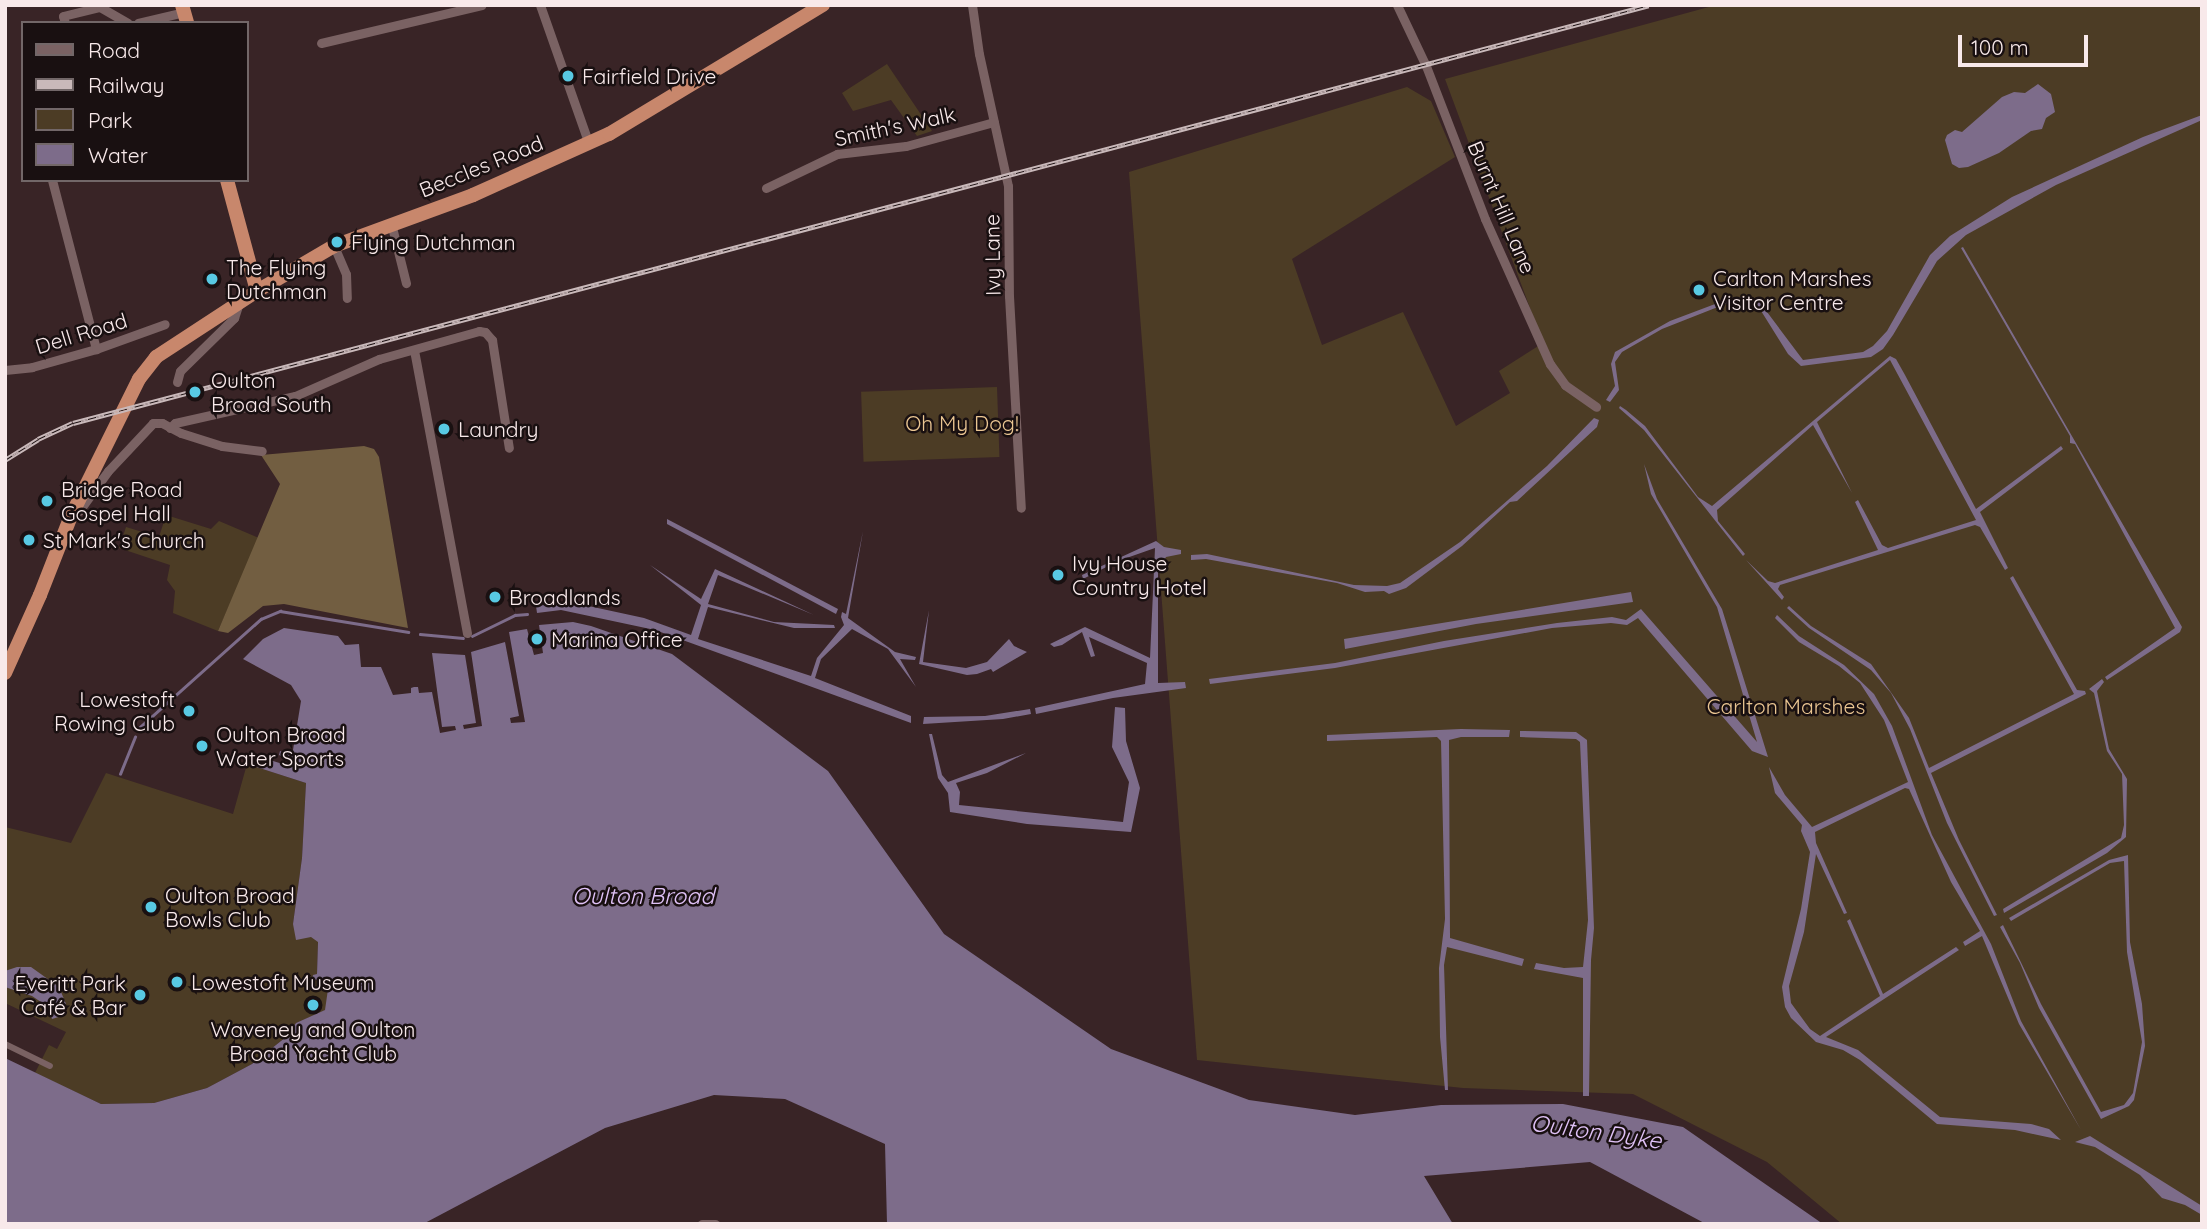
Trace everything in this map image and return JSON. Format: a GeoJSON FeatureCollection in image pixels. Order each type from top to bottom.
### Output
{"type":"FeatureCollection","features":[{"type":"Feature","properties":{"kind":"highway","name":"Beccles Road"},"geometry":{"type":"LineString","coordinates":[[239,303],[334,246],[473,195],[589,144],[648,112],[823,5]]}},
{"type":"Feature","properties":{"kind":"highway"},"geometry":{"type":"LineString","coordinates":[[227,182],[257,291]]}},
{"type":"Feature","properties":{"kind":"highway"},"geometry":{"type":"LineString","coordinates":[[5,673],[71,516],[139,379],[156,356],[239,303]]}},
{"type":"Feature","properties":{"kind":"street"},"geometry":{"type":"LineString","coordinates":[[321,43],[482,5]]}},
{"type":"Feature","properties":{"kind":"street"},"geometry":{"type":"LineString","coordinates":[[540,5],[589,144]]}},
{"type":"Feature","properties":{"kind":"street","name":"Ivy Lane"},"geometry":{"type":"LineString","coordinates":[[972,5],[1009,186],[1009,296],[1021,508]]}},
{"type":"Feature","properties":{"kind":"street","name":"Burnt Hill Lane"},"geometry":{"type":"LineString","coordinates":[[1397,5],[1426,66],[1485,219],[1550,364],[1565,385],[1596,407]]}},
{"type":"Feature","properties":{"kind":"street"},"geometry":{"type":"LineString","coordinates":[[64,21],[63,16],[100,6],[125,21]]}},
{"type":"Feature","properties":{"kind":"street"},"geometry":{"type":"LineString","coordinates":[[147,21],[184,13]]}},
{"type":"Feature","properties":{"kind":"street","name":"Smith's Walk"},"geometry":{"type":"LineString","coordinates":[[766,188],[837,153],[906,146],[994,122]]}},
{"type":"Feature","properties":{"kind":"street"},"geometry":{"type":"LineString","coordinates":[[53,182],[96,349]]}},
{"type":"Feature","properties":{"kind":"street"},"geometry":{"type":"LineString","coordinates":[[391,223],[407,283]]}},
{"type":"Feature","properties":{"kind":"street"},"geometry":{"type":"LineString","coordinates":[[334,246],[346,274],[346,298]]}},
{"type":"Feature","properties":{"kind":"street","name":"Beccles Road"},"geometry":{"type":"LineString","coordinates":[[177,382],[180,371],[234,318],[239,303]]}},
{"type":"Feature","properties":{"kind":"street","name":"Dell Road"},"geometry":{"type":"LineString","coordinates":[[5,370],[32,367],[96,349],[165,324]]}},
{"type":"Feature","properties":{"kind":"street"},"geometry":{"type":"LineString","coordinates":[[170,428],[176,424],[295,396],[379,359],[479,331],[489,335],[509,448]]}},
{"type":"Feature","properties":{"kind":"street"},"geometry":{"type":"LineString","coordinates":[[414,349],[467,633]]}},
{"type":"Feature","properties":{"kind":"street"},"geometry":{"type":"LineString","coordinates":[[71,516],[82,509],[93,490],[153,423],[222,446],[262,451]]}},
{"type":"Feature","properties":{"kind":"street"},"geometry":{"type":"LineString","coordinates":[[5,1044],[50,1066]]}},
{"type":"Feature","properties":{"kind":"street"},"geometry":{"type":"LineString","coordinates":[[702,1224],[715,1224]]}},
{"type":"Feature","properties":{"kind":"green space","name":"Carlton Marshes"},"geometry":{"type":"Polygon","coordinates":[[[1716,5],[2202,5],[2202,1224],[1842,1224],[1767,1162],[1633,1094],[1463,1088],[1197,1060],[1129,172],[1407,87],[1431,101],[1455,157],[1292,259],[1322,345],[1403,312],[1456,426],[1510,393],[1499,371],[1543,343],[1445,79],[1716,5]]]}},
{"type":"Feature","properties":{"kind":"green space"},"geometry":{"type":"Polygon","coordinates":[[[887,64],[932,131],[917,136],[891,100],[853,111],[842,93],[887,64]]]}},
{"type":"Feature","properties":{"kind":"green space","name":"Oh My Dog!"},"geometry":{"type":"Polygon","coordinates":[[[997,387],[999,457],[864,462],[861,392],[997,387]]]}},
{"type":"Feature","properties":{"kind":"green space"},"geometry":{"type":"Polygon","coordinates":[[[166,515],[211,529],[219,521],[259,538],[218,631],[173,613],[175,591],[167,580],[170,565],[119,548],[126,527],[159,537],[166,515]]]}},
{"type":"Feature","properties":{"kind":"green space"},"geometry":{"type":"Polygon","coordinates":[[[247,764],[306,783],[302,858],[293,924],[318,941],[317,975],[313,980],[329,982],[326,1010],[296,1023],[286,1037],[252,1064],[207,1088],[154,1103],[101,1104],[35,1073],[49,1045],[57,1049],[66,1032],[5,1003],[5,827],[71,843],[106,773],[233,814],[247,764]]]}},
{"type":"Feature","properties":{"kind":"shaded area"},"geometry":{"type":"Polygon","coordinates":[[[364,446],[374,449],[379,457],[408,628],[284,604],[263,606],[228,633],[218,631],[280,484],[261,455],[364,446]]]}},
{"type":"Feature","properties":{"kind":"water"},"geometry":{"type":"Polygon","coordinates":[[[2038,84],[2051,94],[2055,112],[2046,118],[2042,129],[2031,131],[1999,153],[1968,167],[1959,168],[1952,164],[1945,140],[1947,135],[1955,130],[1962,132],[2002,97],[2014,92],[2025,93],[2038,84]]]}},
{"type":"Feature","properties":{"kind":"water"},"geometry":{"type":"Polygon","coordinates":[[[2202,115],[2202,120],[2056,185],[1966,235],[1937,261],[1893,335],[1883,349],[1871,357],[1801,366],[1788,354],[1758,306],[1749,302],[1728,303],[1662,329],[1622,352],[1615,362],[1619,390],[1610,402],[1606,400],[1615,386],[1611,364],[1615,352],[1670,321],[1731,298],[1751,297],[1758,300],[1803,360],[1863,352],[1887,331],[1930,255],[1950,236],[2012,197],[2143,137],[2202,115]]]}},
{"type":"Feature","properties":{"kind":"water"},"geometry":{"type":"Polygon","coordinates":[[[1963,247],[2182,627],[2180,632],[2107,680],[2105,677],[2175,628],[2075,444],[2070,443],[2070,436],[1961,248],[1963,247]]]}},
{"type":"Feature","properties":{"kind":"water"},"geometry":{"type":"Polygon","coordinates":[[[1890,356],[1896,359],[1905,375],[1976,509],[2061,446],[2063,449],[1980,512],[2008,568],[2005,570],[1980,527],[1975,525],[1780,585],[1778,589],[1784,597],[1782,600],[1746,560],[1768,581],[1775,583],[1878,550],[1855,502],[1858,500],[1882,545],[1888,548],[1976,520],[1890,360],[1817,422],[1852,493],[1813,425],[1717,510],[1718,521],[1745,554],[1743,556],[1644,430],[1619,408],[1620,406],[1626,410],[1645,426],[1698,497],[1712,506],[1890,356]]]}},
{"type":"Feature","properties":{"kind":"water"},"geometry":{"type":"Polygon","coordinates":[[[1594,418],[1599,420],[1597,427],[1517,501],[1510,502],[1462,546],[1406,588],[1389,594],[1384,591],[1365,592],[1337,583],[1206,559],[1191,560],[1191,555],[1207,554],[1354,585],[1387,586],[1400,583],[1460,542],[1547,466],[1594,418]]]}},
{"type":"Feature","properties":{"kind":"water"},"geometry":{"type":"Polygon","coordinates":[[[1644,464],[1657,499],[1722,609],[1768,757],[1752,751],[1638,618],[1627,625],[1611,623],[1552,628],[1335,668],[1210,684],[1209,679],[1335,663],[1444,641],[1557,623],[1612,617],[1626,620],[1641,609],[1757,742],[1717,607],[1651,494],[1644,464]]]}},
{"type":"Feature","properties":{"kind":"water"},"geometry":{"type":"Polygon","coordinates":[[[667,519],[838,609],[836,614],[667,524],[667,519]]]}},
{"type":"Feature","properties":{"kind":"water"},"geometry":{"type":"Polygon","coordinates":[[[863,531],[848,618],[895,652],[916,657],[915,660],[900,659],[916,687],[888,649],[852,629],[821,659],[815,678],[911,716],[911,723],[655,630],[561,610],[537,613],[536,606],[570,602],[644,618],[691,635],[701,605],[650,565],[701,599],[715,569],[814,615],[718,575],[708,604],[774,622],[834,625],[835,628],[794,628],[708,607],[698,639],[811,676],[817,658],[844,625],[842,612],[846,614],[863,531]]]}},
{"type":"Feature","properties":{"kind":"water"},"geometry":{"type":"Polygon","coordinates":[[[1156,541],[1164,547],[1181,550],[1181,554],[1166,557],[1158,572],[1158,683],[1185,682],[1186,688],[1113,698],[1036,714],[1035,708],[1145,684],[1147,663],[1089,637],[1095,656],[1091,657],[1082,632],[1062,645],[1054,647],[1050,644],[1085,627],[1150,658],[1155,548],[1118,561],[1083,579],[1082,575],[1156,541]]]}},
{"type":"Feature","properties":{"kind":"water"},"geometry":{"type":"Polygon","coordinates":[[[2013,576],[2077,690],[2085,691],[2086,694],[1931,773],[1959,840],[1997,915],[1994,916],[1947,823],[1910,729],[1891,693],[1871,670],[1809,628],[1787,608],[1789,606],[1811,626],[1871,664],[1909,718],[1929,768],[2074,694],[2010,578],[2013,576]]]}},
{"type":"Feature","properties":{"kind":"water"},"geometry":{"type":"Polygon","coordinates":[[[1631,592],[1633,602],[1476,624],[1345,649],[1344,639],[1631,592]]]}},
{"type":"Feature","properties":{"kind":"water"},"geometry":{"type":"Polygon","coordinates":[[[929,610],[923,662],[966,668],[987,662],[1009,639],[1014,646],[1027,652],[993,672],[991,669],[977,674],[967,675],[919,664],[929,610]]]}},
{"type":"Feature","properties":{"kind":"water"},"geometry":{"type":"Polygon","coordinates":[[[1777,615],[1799,636],[1844,665],[1874,694],[1892,726],[1932,835],[1991,944],[2021,1021],[2081,1130],[2019,1024],[1982,936],[1965,946],[1963,942],[1980,931],[1951,882],[1909,789],[1905,788],[1815,832],[1816,843],[1847,913],[1844,914],[1816,854],[1804,932],[1789,986],[1791,1003],[1810,1029],[1820,1036],[1880,996],[1847,921],[1850,919],[1883,994],[1956,947],[1959,950],[1826,1037],[1858,1050],[1940,1117],[2031,1124],[2049,1129],[2061,1140],[2015,1130],[1937,1124],[1860,1060],[1843,1050],[1816,1042],[1791,1018],[1785,1007],[1782,987],[1801,909],[1810,852],[1801,831],[1802,825],[1775,793],[1769,767],[1785,795],[1812,827],[1908,782],[1884,720],[1860,683],[1839,666],[1799,642],[1775,618],[1777,615]]]}},
{"type":"Feature","properties":{"kind":"water","name":"Oulton Broad"},"geometry":{"type":"Polygon","coordinates":[[[573,622],[672,654],[828,771],[944,934],[1111,1049],[1249,1100],[1355,1115],[1441,1105],[1563,1104],[1683,1127],[1823,1224],[1706,1224],[1590,1162],[1424,1176],[1453,1224],[887,1224],[885,1144],[785,1099],[714,1095],[605,1128],[423,1224],[5,1224],[5,1058],[101,1104],[154,1103],[207,1088],[252,1064],[286,1037],[296,1023],[325,1010],[329,982],[312,979],[313,975],[317,974],[318,942],[311,937],[296,940],[293,924],[302,858],[306,783],[247,764],[251,754],[289,766],[291,761],[279,755],[280,751],[292,756],[301,701],[291,685],[243,659],[263,639],[284,628],[338,636],[345,645],[359,644],[361,667],[381,667],[393,695],[411,693],[411,688],[414,687],[418,687],[419,693],[432,692],[440,733],[456,730],[455,726],[442,727],[432,653],[465,655],[476,723],[463,725],[464,729],[482,726],[471,652],[505,642],[519,716],[510,718],[511,723],[525,722],[509,632],[527,629],[534,655],[543,653],[539,625],[573,622]]]}},
{"type":"Feature","properties":{"kind":"water"},"geometry":{"type":"Polygon","coordinates":[[[2102,679],[2104,682],[2097,691],[2109,749],[2127,779],[2126,837],[2107,853],[2004,913],[2003,909],[2121,838],[2124,825],[2122,774],[2107,751],[2094,693],[2089,689],[2102,679]]]}},
{"type":"Feature","properties":{"kind":"water"},"geometry":{"type":"Polygon","coordinates":[[[1115,707],[1125,708],[1126,741],[1140,788],[1131,832],[1027,824],[950,812],[948,793],[938,778],[929,734],[932,734],[942,775],[948,782],[1026,753],[987,773],[956,783],[960,792],[959,805],[1123,822],[1129,782],[1112,747],[1115,707]]]}},
{"type":"Feature","properties":{"kind":"water"},"geometry":{"type":"Polygon","coordinates":[[[1030,709],[1031,714],[1003,719],[923,724],[924,717],[985,716],[1030,709]]]}},
{"type":"Feature","properties":{"kind":"water"},"geometry":{"type":"Polygon","coordinates":[[[1461,729],[1510,730],[1509,737],[1461,737],[1449,740],[1450,938],[1524,959],[1522,966],[1447,947],[1444,965],[1448,1090],[1445,1090],[1440,1037],[1439,968],[1445,919],[1441,741],[1437,737],[1327,741],[1327,735],[1461,729]]]}},
{"type":"Feature","properties":{"kind":"water"},"geometry":{"type":"Polygon","coordinates":[[[1520,731],[1576,732],[1587,740],[1594,928],[1589,1096],[1583,1096],[1583,978],[1534,969],[1536,963],[1564,968],[1583,967],[1588,920],[1580,742],[1576,739],[1520,737],[1520,731]]]}},
{"type":"Feature","properties":{"kind":"water"},"geometry":{"type":"Polygon","coordinates":[[[2128,855],[2130,942],[2142,1004],[2145,1046],[2134,1100],[2129,1106],[2101,1119],[2039,1008],[2020,963],[2000,927],[2003,925],[2041,1004],[2101,1112],[2124,1105],[2133,1093],[2142,1042],[2127,952],[2124,861],[2110,863],[2011,921],[2009,918],[2109,860],[2128,855]]]}},
{"type":"Feature","properties":{"kind":"water"},"geometry":{"type":"Polygon","coordinates":[[[17,967],[31,967],[59,987],[66,1004],[65,1015],[52,1019],[47,1006],[32,996],[5,987],[5,971],[17,967]]]}},
{"type":"Feature","properties":{"kind":"water"},"geometry":{"type":"Polygon","coordinates":[[[2090,1136],[2202,1206],[2202,1215],[2185,1205],[2162,1198],[2140,1175],[2095,1147],[2075,1142],[2090,1136]]]}},
{"type":"Feature","properties":{"kind":"waterway"},"geometry":{"type":"LineString","coordinates":[[140,727],[261,619],[280,611],[408,632]]}},
{"type":"Feature","properties":{"kind":"waterway"},"geometry":{"type":"LineString","coordinates":[[472,636],[515,615],[527,614]]}},
{"type":"Feature","properties":{"kind":"waterway"},"geometry":{"type":"LineString","coordinates":[[420,634],[463,638]]}},
{"type":"Feature","properties":{"kind":"waterway"},"geometry":{"type":"LineString","coordinates":[[120,774],[135,737]]}},
{"type":"Feature","properties":{"kind":"railway"},"geometry":{"type":"LineString","coordinates":[[5,460],[38,439],[73,423],[1649,5]]}},
{"type":"Feature","properties":{"kind":"place","name":"Fairfield Drive"},"geometry":{"type":"Point","coordinates":[568,76]}},
{"type":"Feature","properties":{"kind":"place","name":"Flying Dutchman"},"geometry":{"type":"Point","coordinates":[337,242]}},
{"type":"Feature","properties":{"kind":"place","name":"The Flying Dutchman"},"geometry":{"type":"Point","coordinates":[212,279]}},
{"type":"Feature","properties":{"kind":"place","name":"Carlton Marshes Visitor Centre"},"geometry":{"type":"Point","coordinates":[1699,290]}},
{"type":"Feature","properties":{"kind":"place","name":"Oulton Broad South"},"geometry":{"type":"Point","coordinates":[195,392]}},
{"type":"Feature","properties":{"kind":"place","name":"Laundry"},"geometry":{"type":"Point","coordinates":[444,429]}},
{"type":"Feature","properties":{"kind":"place","name":"Bridge Road Gospel Hall"},"geometry":{"type":"Point","coordinates":[47,501]}},
{"type":"Feature","properties":{"kind":"place","name":"St Mark's Church"},"geometry":{"type":"Point","coordinates":[29,540]}},
{"type":"Feature","properties":{"kind":"place","name":"Ivy House Country Hotel"},"geometry":{"type":"Point","coordinates":[1058,575]}},
{"type":"Feature","properties":{"kind":"place","name":"Broadlands"},"geometry":{"type":"Point","coordinates":[495,597]}},
{"type":"Feature","properties":{"kind":"place","name":"Marina Office"},"geometry":{"type":"Point","coordinates":[537,639]}},
{"type":"Feature","properties":{"kind":"place","name":"Lowestoft Rowing Club"},"geometry":{"type":"Point","coordinates":[189,711]}},
{"type":"Feature","properties":{"kind":"place","name":"Oulton Broad Water Sports"},"geometry":{"type":"Point","coordinates":[202,746]}},
{"type":"Feature","properties":{"kind":"place","name":"Oulton Broad Bowls Club"},"geometry":{"type":"Point","coordinates":[151,907]}},
{"type":"Feature","properties":{"kind":"place","name":"Lowestoft Museum"},"geometry":{"type":"Point","coordinates":[177,982]}},
{"type":"Feature","properties":{"kind":"place","name":"Everitt Park Café & Bar"},"geometry":{"type":"Point","coordinates":[140,995]}},
{"type":"Feature","properties":{"kind":"place","name":"Waveney and Oulton Broad Yacht Club"},"geometry":{"type":"Point","coordinates":[313,1005]}},
{"type":"Feature","properties":{"kind":"water label","name":"Oulton Dyke"},"geometry":{"type":"Point","coordinates":[1596,1132]}}]}
